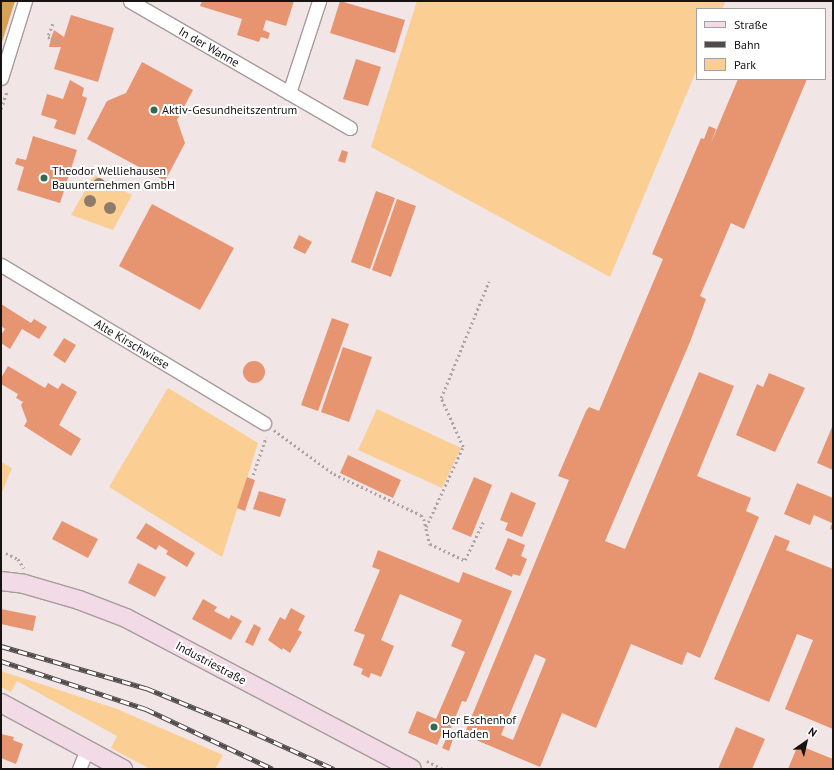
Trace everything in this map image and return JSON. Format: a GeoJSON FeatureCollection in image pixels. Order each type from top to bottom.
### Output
{"type":"FeatureCollection","features":[{"type":"Feature","properties":{"kind":"street"},"geometry":{"type":"LineString","coordinates":[[1,78],[25,1]]}},
{"type":"Feature","properties":{"kind":"street","name":"In der Wanne"},"geometry":{"type":"LineString","coordinates":[[130,1],[350,128]]}},
{"type":"Feature","properties":{"kind":"street"},"geometry":{"type":"LineString","coordinates":[[289,93],[319,1]]}},
{"type":"Feature","properties":{"kind":"street","name":"Alte Kirschwiese"},"geometry":{"type":"LineString","coordinates":[[1,265],[267,425]]}},
{"type":"Feature","properties":{"kind":"street","name":"Industriestraße"},"geometry":{"type":"LineString","coordinates":[[1,581],[24,584],[79,600],[126,618],[412,769]]}},
{"type":"Feature","properties":{"kind":"street"},"geometry":{"type":"LineString","coordinates":[[1,703],[123,769]]}},
{"type":"Feature","properties":{"kind":"street"},"geometry":{"type":"LineString","coordinates":[[79,769],[87,749]]}},
{"type":"Feature","properties":{"kind":"path"},"geometry":{"type":"LineString","coordinates":[[53,24],[48,37],[62,42]]}},
{"type":"Feature","properties":{"kind":"path"},"geometry":{"type":"LineString","coordinates":[[426,527],[463,447],[441,398],[489,281]]}},
{"type":"Feature","properties":{"kind":"path"},"geometry":{"type":"LineString","coordinates":[[253,474],[267,425],[334,474],[421,515],[426,527],[430,544],[465,560],[484,520]]}},
{"type":"Feature","properties":{"kind":"green space"},"geometry":{"type":"Polygon","coordinates":[[[417,1],[726,1],[722,8],[696,8],[696,71],[610,277],[371,147],[417,1]]]}},
{"type":"Feature","properties":{"kind":"green space"},"geometry":{"type":"Polygon","coordinates":[[[94,175],[132,195],[113,230],[71,215],[94,175]]]}},
{"type":"Feature","properties":{"kind":"green space"},"geometry":{"type":"Polygon","coordinates":[[[168,388],[258,443],[222,557],[109,487],[168,388]]]}},
{"type":"Feature","properties":{"kind":"green space"},"geometry":{"type":"Polygon","coordinates":[[[377,409],[461,448],[442,488],[358,450],[377,409]]]}},
{"type":"Feature","properties":{"kind":"green space"},"geometry":{"type":"Polygon","coordinates":[[[1,462],[12,468],[2,492],[1,492],[1,462]]]}},
{"type":"Feature","properties":{"kind":"green space"},"geometry":{"type":"Polygon","coordinates":[[[1,671],[117,709],[223,755],[215,769],[150,769],[111,748],[117,736],[17,681],[11,692],[1,687],[1,671]]]}},
{"type":"Feature","properties":{"kind":"shaded area"},"geometry":{"type":"Polygon","coordinates":[[[1,1],[15,1],[1,45],[1,1]]]}},
{"type":"Feature","properties":{"kind":"building"},"geometry":{"type":"Polygon","coordinates":[[[202,1],[294,1],[286,26],[266,20],[263,30],[270,33],[268,39],[261,37],[259,42],[237,35],[242,19],[200,6],[202,1]]]}},
{"type":"Feature","properties":{"kind":"building"},"geometry":{"type":"Polygon","coordinates":[[[340,1],[405,20],[395,53],[330,33],[340,1]]]}},
{"type":"Feature","properties":{"kind":"building"},"geometry":{"type":"Polygon","coordinates":[[[71,15],[114,28],[98,82],[54,69],[61,47],[49,47],[51,38],[54,30],[64,37],[71,15]]]}},
{"type":"Feature","properties":{"kind":"building"},"geometry":{"type":"Polygon","coordinates":[[[356,59],[381,67],[368,106],[343,99],[356,59]]]}},
{"type":"Feature","properties":{"kind":"building"},"geometry":{"type":"Polygon","coordinates":[[[142,62],[193,90],[177,120],[185,143],[165,181],[87,139],[107,101],[126,93],[142,62]]]}},
{"type":"Feature","properties":{"kind":"building"},"geometry":{"type":"Polygon","coordinates":[[[70,80],[84,88],[82,96],[87,98],[75,135],[54,128],[57,120],[41,115],[47,94],[63,99],[70,80]]]}},
{"type":"Feature","properties":{"kind":"building"},"geometry":{"type":"Polygon","coordinates":[[[738,80],[807,80],[744,229],[731,223],[700,296],[706,299],[690,342],[605,541],[625,549],[699,372],[734,386],[697,476],[751,498],[746,511],[759,517],[700,658],[687,652],[682,665],[631,644],[596,728],[562,713],[540,767],[464,735],[569,480],[558,476],[586,411],[589,407],[599,411],[663,259],[652,254],[701,138],[704,139],[709,126],[716,129],[711,143],[738,80]],[[535,654],[501,735],[513,740],[546,659],[535,654]]]}},
{"type":"Feature","properties":{"kind":"building","name":"Theodor Welliehausen Bauunternehmen GmbH"},"geometry":{"type":"Polygon","coordinates":[[[33,136],[77,150],[60,203],[17,190],[24,167],[15,164],[17,158],[26,160],[33,136]]]}},
{"type":"Feature","properties":{"kind":"building"},"geometry":{"type":"Polygon","coordinates":[[[342,150],[348,152],[345,163],[338,161],[342,150]]]}},
{"type":"Feature","properties":{"kind":"building"},"geometry":{"type":"Polygon","coordinates":[[[376,191],[395,198],[370,269],[351,262],[376,191]]]}},
{"type":"Feature","properties":{"kind":"building"},"geometry":{"type":"Polygon","coordinates":[[[397,199],[416,206],[391,277],[372,270],[397,199]]]}},
{"type":"Feature","properties":{"kind":"building"},"geometry":{"type":"Polygon","coordinates":[[[152,204],[234,248],[200,310],[119,266],[152,204]]]}},
{"type":"Feature","properties":{"kind":"building"},"geometry":{"type":"Polygon","coordinates":[[[299,235],[312,242],[305,254],[293,248],[299,235]]]}},
{"type":"Feature","properties":{"kind":"building"},"geometry":{"type":"Polygon","coordinates":[[[1,304],[31,323],[34,319],[47,327],[39,339],[22,329],[10,349],[1,343],[1,335],[5,329],[1,326],[1,304]]]}},
{"type":"Feature","properties":{"kind":"building"},"geometry":{"type":"Polygon","coordinates":[[[332,318],[349,324],[318,411],[301,405],[332,318]]]}},
{"type":"Feature","properties":{"kind":"building"},"geometry":{"type":"Polygon","coordinates":[[[64,338],[76,345],[65,363],[53,355],[64,338]]]}},
{"type":"Feature","properties":{"kind":"building"},"geometry":{"type":"Polygon","coordinates":[[[343,347],[372,357],[349,422],[321,412],[343,347]]]}},
{"type":"Feature","properties":{"kind":"building"},"geometry":{"type":"Polygon","coordinates":[[[254,361],[262,364],[265,372],[262,380],[254,383],[246,380],[243,372],[246,364],[254,361]]]}},
{"type":"Feature","properties":{"kind":"building"},"geometry":{"type":"Polygon","coordinates":[[[8,366],[45,388],[48,383],[58,389],[62,383],[77,392],[59,425],[81,439],[71,456],[24,426],[27,421],[21,405],[23,402],[16,398],[18,394],[1,384],[1,378],[8,366]]]}},
{"type":"Feature","properties":{"kind":"building"},"geometry":{"type":"Polygon","coordinates":[[[769,373],[805,388],[775,452],[736,435],[757,384],[763,387],[769,373]]]}},
{"type":"Feature","properties":{"kind":"building"},"geometry":{"type":"Polygon","coordinates":[[[833,427],[833,470],[817,463],[833,427]]]}},
{"type":"Feature","properties":{"kind":"building"},"geometry":{"type":"Polygon","coordinates":[[[348,455],[401,480],[393,498],[340,473],[348,455]]]}},
{"type":"Feature","properties":{"kind":"building"},"geometry":{"type":"Polygon","coordinates":[[[247,477],[255,480],[245,511],[237,508],[247,477]]]}},
{"type":"Feature","properties":{"kind":"building"},"geometry":{"type":"Polygon","coordinates":[[[474,477],[492,485],[471,537],[452,529],[474,477]]]}},
{"type":"Feature","properties":{"kind":"building"},"geometry":{"type":"Polygon","coordinates":[[[797,483],[833,498],[833,530],[830,529],[832,523],[814,515],[810,525],[784,514],[797,483]]]}},
{"type":"Feature","properties":{"kind":"building"},"geometry":{"type":"Polygon","coordinates":[[[259,491],[286,499],[280,517],[253,509],[259,491]]]}},
{"type":"Feature","properties":{"kind":"building"},"geometry":{"type":"Polygon","coordinates":[[[511,492],[536,503],[522,537],[505,530],[508,523],[500,520],[511,492]]]}},
{"type":"Feature","properties":{"kind":"building"},"geometry":{"type":"Polygon","coordinates":[[[62,521],[98,539],[88,558],[52,539],[62,521]]]}},
{"type":"Feature","properties":{"kind":"building"},"geometry":{"type":"Polygon","coordinates":[[[146,523],[195,553],[187,567],[166,554],[168,551],[159,545],[156,550],[136,538],[146,523]]]}},
{"type":"Feature","properties":{"kind":"building"},"geometry":{"type":"Polygon","coordinates":[[[775,535],[790,541],[786,550],[833,569],[833,729],[785,709],[813,640],[797,634],[769,702],[714,679],[775,535]]]}},
{"type":"Feature","properties":{"kind":"building"},"geometry":{"type":"Polygon","coordinates":[[[508,538],[525,545],[521,556],[527,559],[520,576],[513,574],[512,577],[495,569],[508,538]]]}},
{"type":"Feature","properties":{"kind":"building"},"geometry":{"type":"Polygon","coordinates":[[[378,550],[459,583],[463,572],[512,591],[466,702],[462,701],[449,733],[443,731],[437,745],[408,733],[417,711],[436,719],[465,652],[451,646],[462,620],[400,594],[381,640],[394,646],[381,677],[371,673],[369,678],[361,674],[363,669],[353,665],[365,635],[354,631],[380,570],[372,567],[378,550]]]}},
{"type":"Feature","properties":{"kind":"building"},"geometry":{"type":"Polygon","coordinates":[[[138,563],[166,577],[155,597],[128,583],[138,563]]]}},
{"type":"Feature","properties":{"kind":"building"},"geometry":{"type":"Polygon","coordinates":[[[203,599],[217,607],[214,611],[229,619],[231,615],[242,621],[231,640],[192,619],[203,599]]]}},
{"type":"Feature","properties":{"kind":"building"},"geometry":{"type":"Polygon","coordinates":[[[291,608],[305,616],[298,630],[302,632],[290,653],[283,648],[282,650],[268,640],[280,617],[285,620],[291,608]]]}},
{"type":"Feature","properties":{"kind":"building"},"geometry":{"type":"Polygon","coordinates":[[[1,609],[36,616],[33,631],[1,624],[1,609]]]}},
{"type":"Feature","properties":{"kind":"building"},"geometry":{"type":"Polygon","coordinates":[[[254,624],[261,628],[253,646],[245,642],[254,624]]]}},
{"type":"Feature","properties":{"kind":"building"},"geometry":{"type":"Polygon","coordinates":[[[736,727],[765,739],[752,769],[718,769],[736,727]]]}},
{"type":"Feature","properties":{"kind":"building"},"geometry":{"type":"Polygon","coordinates":[[[1,734],[14,737],[13,740],[23,744],[16,764],[1,758],[1,734]]]}},
{"type":"Feature","properties":{"kind":"building"},"geometry":{"type":"Polygon","coordinates":[[[447,737],[453,739],[449,751],[442,748],[447,737]]]}},
{"type":"Feature","properties":{"kind":"building"},"geometry":{"type":"Polygon","coordinates":[[[798,745],[833,759],[833,769],[788,769],[798,745]]]}},
{"type":"Feature","properties":{"kind":"railway"},"geometry":{"type":"LineString","coordinates":[[1,646],[146,688],[241,727],[334,769]]}},
{"type":"Feature","properties":{"kind":"railway"},"geometry":{"type":"LineString","coordinates":[[1,661],[146,709],[273,769]]}},
{"type":"Feature","properties":{"kind":"place","name":"Aktiv-Gesundheitszentrum"},"geometry":{"type":"Point","coordinates":[154,110]}},
{"type":"Feature","properties":{"kind":"place","name":"Theodor Welliehausen Bauunternehmen GmbH"},"geometry":{"type":"Point","coordinates":[44,178]}},
{"type":"Feature","properties":{"kind":"place","name":"Der Eschenhof Hofladen"},"geometry":{"type":"Point","coordinates":[434,727]}}]}
